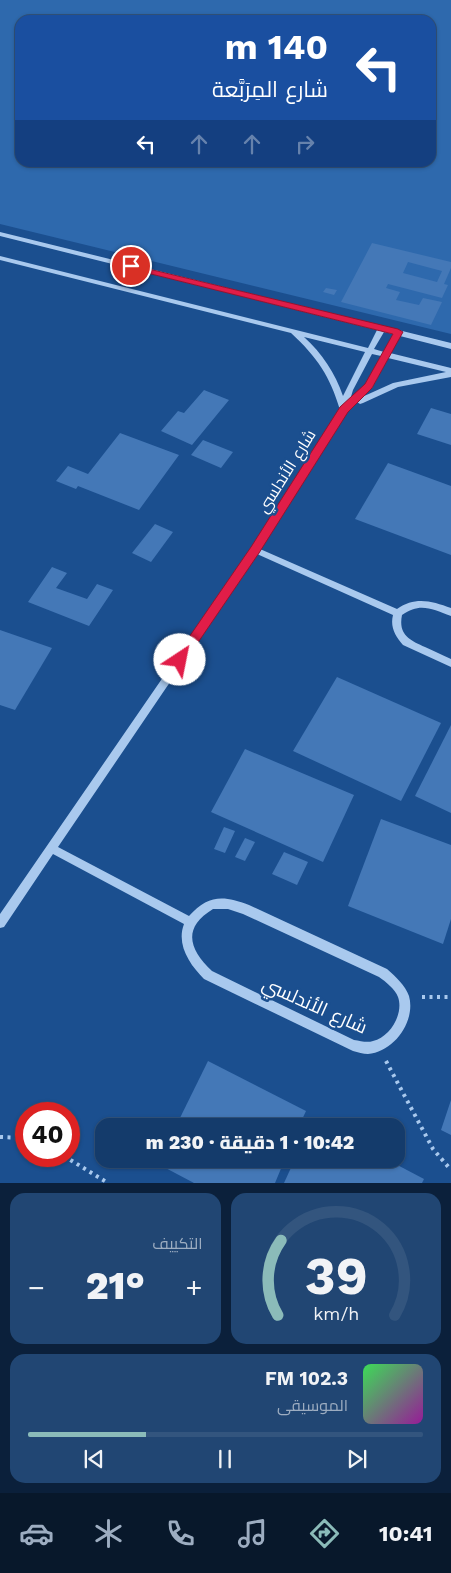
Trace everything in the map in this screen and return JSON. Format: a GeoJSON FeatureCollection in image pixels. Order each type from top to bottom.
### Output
{"type":"FeatureCollection","features":[{"type":"Feature","properties":{"kind":"street"},"geometry":{"type":"LineString","coordinates":[[0,234],[451,346]]}},
{"type":"Feature","properties":{"kind":"street"},"geometry":{"type":"LineString","coordinates":[[0,258],[387,354],[451,373]]}},
{"type":"Feature","properties":{"kind":"street","name":"شارع الأندلسي"},"geometry":{"type":"LineString","coordinates":[[344,410],[349,390],[382,328]]}},
{"type":"Feature","properties":{"kind":"street"},"geometry":{"type":"LineString","coordinates":[[290,330],[311,346],[327,366],[338,387],[344,410],[368,396],[396,385],[451,373]]}},
{"type":"Feature","properties":{"kind":"street","name":"شارع الأندلسي"},"geometry":{"type":"LineString","coordinates":[[0,923],[4,909],[52,848],[255,550],[344,410],[364,392],[398,332]]}},
{"type":"Feature","properties":{"kind":"street"},"geometry":{"type":"LineString","coordinates":[[255,550],[398,612]]}},
{"type":"Feature","properties":{"kind":"street"},"geometry":{"type":"LineString","coordinates":[[398,612],[408,606],[421,602],[451,612]]}},
{"type":"Feature","properties":{"kind":"street"},"geometry":{"type":"LineString","coordinates":[[398,612],[397,631],[406,642],[451,663]]}},
{"type":"Feature","properties":{"kind":"street"},"geometry":{"type":"LineString","coordinates":[[52,848],[190,922],[203,909],[212,904],[228,904],[245,910],[383,973],[394,982],[403,998]]}},
{"type":"Feature","properties":{"kind":"street","name":"شارع الأندلسي"},"geometry":{"type":"LineString","coordinates":[[190,922],[186,941],[189,952],[195,964],[208,975],[353,1045],[368,1048],[377,1046],[390,1039],[398,1028],[403,1013],[403,998]]}},
{"type":"Feature","properties":{"kind":"path"},"geometry":{"type":"LineString","coordinates":[[403,998],[451,997]]}},
{"type":"Feature","properties":{"kind":"path"},"geometry":{"type":"LineString","coordinates":[[377,1046],[434,1150],[451,1170]]}},
{"type":"Feature","properties":{"kind":"path"},"geometry":{"type":"LineString","coordinates":[[0,1137],[15,1138]]}},
{"type":"Feature","properties":{"kind":"path"},"geometry":{"type":"LineString","coordinates":[[80,1166],[108,1183]]}},
{"type":"Feature","properties":{"kind":"shaded area"},"geometry":{"type":"Polygon","coordinates":[[[0,0],[451,0],[451,334],[0,224],[0,0]]]}},
{"type":"Feature","properties":{"kind":"building"},"geometry":{"type":"Polygon","coordinates":[[[372,243],[451,262],[451,268],[444,284],[448,285],[442,298],[388,284],[386,288],[400,292],[396,300],[419,305],[423,298],[442,302],[431,325],[341,302],[372,243]],[[408,262],[403,273],[437,282],[442,271],[408,262]]]}},
{"type":"Feature","properties":{"kind":"building"},"geometry":{"type":"Polygon","coordinates":[[[326,288],[337,290],[334,295],[323,292],[326,288]]]}},
{"type":"Feature","properties":{"kind":"building"},"geometry":{"type":"Polygon","coordinates":[[[204,390],[229,400],[192,445],[161,431],[178,411],[184,413],[204,390]]]}},
{"type":"Feature","properties":{"kind":"building"},"geometry":{"type":"Polygon","coordinates":[[[431,408],[451,414],[451,445],[417,434],[431,408]]]}},
{"type":"Feature","properties":{"kind":"building"},"geometry":{"type":"Polygon","coordinates":[[[120,433],[179,455],[139,510],[78,486],[76,489],[56,481],[68,466],[88,474],[120,433]]]}},
{"type":"Feature","properties":{"kind":"building"},"geometry":{"type":"Polygon","coordinates":[[[203,440],[233,452],[221,468],[191,455],[203,440]]]}},
{"type":"Feature","properties":{"kind":"building"},"geometry":{"type":"Polygon","coordinates":[[[388,463],[451,486],[451,555],[355,519],[388,463]]]}},
{"type":"Feature","properties":{"kind":"building"},"geometry":{"type":"Polygon","coordinates":[[[155,524],[173,532],[151,562],[132,553],[155,524]]]}},
{"type":"Feature","properties":{"kind":"building"},"geometry":{"type":"Polygon","coordinates":[[[52,567],[67,573],[56,588],[87,599],[97,584],[113,590],[89,626],[28,602],[52,567]]]}},
{"type":"Feature","properties":{"kind":"building"},"geometry":{"type":"Polygon","coordinates":[[[0,630],[52,648],[15,710],[0,705],[0,630]]]}},
{"type":"Feature","properties":{"kind":"building"},"geometry":{"type":"Polygon","coordinates":[[[337,677],[441,723],[401,801],[293,751],[337,677]]]}},
{"type":"Feature","properties":{"kind":"building"},"geometry":{"type":"Polygon","coordinates":[[[451,725],[451,813],[415,796],[451,725]]]}},
{"type":"Feature","properties":{"kind":"building"},"geometry":{"type":"Polygon","coordinates":[[[245,749],[354,795],[323,862],[211,812],[245,749]]]}},
{"type":"Feature","properties":{"kind":"building"},"geometry":{"type":"Polygon","coordinates":[[[381,819],[451,845],[451,919],[443,944],[348,906],[381,819]]]}},
{"type":"Feature","properties":{"kind":"building"},"geometry":{"type":"Polygon","coordinates":[[[224,827],[235,831],[225,853],[214,849],[224,827]]]}},
{"type":"Feature","properties":{"kind":"building"},"geometry":{"type":"Polygon","coordinates":[[[245,838],[255,842],[245,861],[235,857],[245,838]]]}},
{"type":"Feature","properties":{"kind":"building"},"geometry":{"type":"Polygon","coordinates":[[[284,852],[308,862],[297,885],[272,874],[284,852]]]}},
{"type":"Feature","properties":{"kind":"building"},"geometry":{"type":"Polygon","coordinates":[[[208,1061],[306,1111],[303,1118],[180,1118],[208,1061]]]}},
{"type":"Feature","properties":{"kind":"building"},"geometry":{"type":"Polygon","coordinates":[[[451,1100],[451,1135],[441,1130],[451,1100]]]}},
{"type":"Feature","properties":{"kind":"building"},"geometry":{"type":"Polygon","coordinates":[[[166,1168],[281,1168],[275,1183],[194,1183],[166,1168]]]}},
{"type":"Feature","properties":{"kind":"building"},"geometry":{"type":"Polygon","coordinates":[[[291,1168],[403,1168],[424,1179],[422,1183],[284,1183],[291,1168]]]}},
{"type":"Feature","properties":{"kind":"route"},"geometry":{"type":"LineString","coordinates":[[131,266],[398,332],[369,386],[355,402],[344,410],[255,550],[180,660]]}}]}
